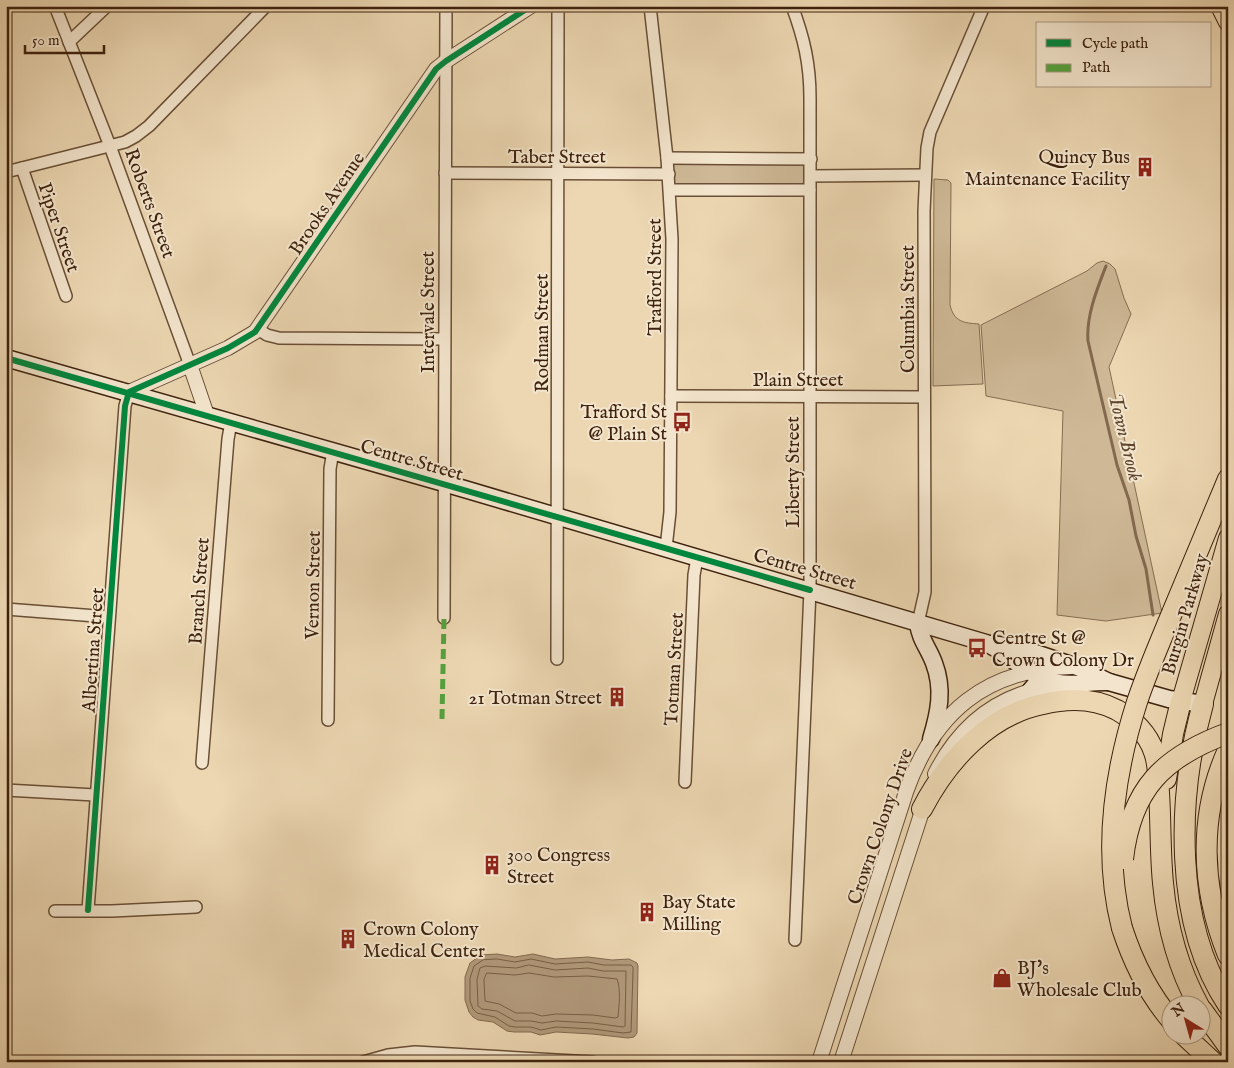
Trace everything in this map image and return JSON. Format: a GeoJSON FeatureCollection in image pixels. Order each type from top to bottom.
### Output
{"type":"FeatureCollection","features":[{"type":"Feature","properties":{"kind":"highway"},"geometry":{"type":"LineString","coordinates":[[1162,1009],[1150,993],[1133,959],[1122,928],[1116,900],[1113,871],[1114,813],[1119,775],[1137,701],[1228,479]]}},
{"type":"Feature","properties":{"kind":"highway"},"geometry":{"type":"LineString","coordinates":[[922,809],[951,764],[984,732],[1016,713],[1034,706],[1081,700],[1098,702],[1119,711],[1137,725],[1147,737],[1154,751],[1157,766],[1161,826],[1162,876],[1170,932],[1185,979],[1194,996]]}},
{"type":"Feature","properties":{"kind":"highway"},"geometry":{"type":"LineString","coordinates":[[1161,826],[1170,753],[1181,701]]}},
{"type":"Feature","properties":{"kind":"highway"},"geometry":{"type":"LineString","coordinates":[[1203,704],[1193,741],[1188,779],[1184,826],[1186,863],[1192,911],[1200,948],[1210,974],[1228,1004]]}},
{"type":"Feature","properties":{"kind":"highway"},"geometry":{"type":"LineString","coordinates":[[1122,928],[1120,893],[1124,848],[1127,831],[1139,799],[1153,779],[1179,757],[1194,747],[1228,733]]}},
{"type":"Feature","properties":{"kind":"highway"},"geometry":{"type":"LineString","coordinates":[[1228,750],[1216,779],[1211,799],[1206,846],[1207,875],[1212,904],[1219,932],[1228,955]]}},
{"type":"Feature","properties":{"kind":"highway"},"geometry":{"type":"LineString","coordinates":[[1212,1024],[1228,1046]]}},
{"type":"Feature","properties":{"kind":"highway"},"geometry":{"type":"LineString","coordinates":[[1196,1046],[1213,1062]]}},
{"type":"Feature","properties":{"kind":"main road"},"geometry":{"type":"LineString","coordinates":[[1220,6],[1228,22]]}},
{"type":"Feature","properties":{"kind":"main road","name":"Centre Street"},"geometry":{"type":"LineString","coordinates":[[6,358],[444,483],[986,643],[1012,646],[1080,668],[1108,682],[1181,701],[1203,704]]}},
{"type":"Feature","properties":{"kind":"main road","name":"Burgin Parkway"},"geometry":{"type":"LineString","coordinates":[[1181,701],[1228,538]]}},
{"type":"Feature","properties":{"kind":"main road"},"geometry":{"type":"LineString","coordinates":[[1203,704],[1228,614]]}},
{"type":"Feature","properties":{"kind":"main road"},"geometry":{"type":"LineString","coordinates":[[918,623],[919,634],[933,661],[939,687],[938,712],[931,739]]}},
{"type":"Feature","properties":{"kind":"main road","name":"Centre Street"},"geometry":{"type":"LineString","coordinates":[[986,643],[1058,683],[1108,682]]}},
{"type":"Feature","properties":{"kind":"main road"},"geometry":{"type":"LineString","coordinates":[[1030,691],[1038,673],[1039,660],[1032,652]]}},
{"type":"Feature","properties":{"kind":"street","name":"Roberts Street"},"geometry":{"type":"LineString","coordinates":[[55,6],[110,146],[208,415]]}},
{"type":"Feature","properties":{"kind":"street"},"geometry":{"type":"LineString","coordinates":[[69,42],[107,6]]}},
{"type":"Feature","properties":{"kind":"street"},"geometry":{"type":"LineString","coordinates":[[6,172],[131,140],[149,126],[266,6]]}},
{"type":"Feature","properties":{"kind":"street","name":"Intervale Street"},"geometry":{"type":"LineString","coordinates":[[444,618],[446,6]]}},
{"type":"Feature","properties":{"kind":"street","name":"Brooks Avenue"},"geometry":{"type":"LineString","coordinates":[[129,392],[252,335],[258,329],[436,69],[530,6]]}},
{"type":"Feature","properties":{"kind":"street","name":"Rodman Street"},"geometry":{"type":"LineString","coordinates":[[557,659],[558,6]]}},
{"type":"Feature","properties":{"kind":"street","name":"Trafford Street"},"geometry":{"type":"LineString","coordinates":[[650,6],[667,158],[672,239],[670,512],[666,548]]}},
{"type":"Feature","properties":{"kind":"street","name":"Liberty Street"},"geometry":{"type":"LineString","coordinates":[[792,6],[805,42],[809,67],[811,159],[810,590],[795,940]]}},
{"type":"Feature","properties":{"kind":"street","name":"Columbia Street"},"geometry":{"type":"LineString","coordinates":[[918,623],[925,592],[926,148],[930,132],[984,6]]}},
{"type":"Feature","properties":{"kind":"street"},"geometry":{"type":"LineString","coordinates":[[667,158],[811,159]]}},
{"type":"Feature","properties":{"kind":"street","name":"Piper Street"},"geometry":{"type":"LineString","coordinates":[[22,168],[66,296]]}},
{"type":"Feature","properties":{"kind":"street","name":"Taber Street"},"geometry":{"type":"LineString","coordinates":[[445,173],[668,174]]}},
{"type":"Feature","properties":{"kind":"street"},"geometry":{"type":"LineString","coordinates":[[811,176],[925,175]]}},
{"type":"Feature","properties":{"kind":"street"},"geometry":{"type":"LineString","coordinates":[[670,190],[810,190]]}},
{"type":"Feature","properties":{"kind":"street"},"geometry":{"type":"LineString","coordinates":[[258,329],[267,335],[279,338],[444,339]]}},
{"type":"Feature","properties":{"kind":"street","name":"Albertina Street"},"geometry":{"type":"LineString","coordinates":[[88,910],[125,403],[129,392]]}},
{"type":"Feature","properties":{"kind":"street","name":"Plain Street"},"geometry":{"type":"LineString","coordinates":[[671,396],[924,397]]}},
{"type":"Feature","properties":{"kind":"street","name":"Branch Street"},"geometry":{"type":"LineString","coordinates":[[202,763],[228,439],[231,422]]}},
{"type":"Feature","properties":{"kind":"street","name":"Vernon Street"},"geometry":{"type":"LineString","coordinates":[[328,720],[330,469],[333,451]]}},
{"type":"Feature","properties":{"kind":"street","name":"Totman Street"},"geometry":{"type":"LineString","coordinates":[[685,782],[694,575],[697,558]]}},
{"type":"Feature","properties":{"kind":"street"},"geometry":{"type":"LineString","coordinates":[[6,609],[110,617]]}},
{"type":"Feature","properties":{"kind":"street","name":"Crown Colony Drive"},"geometry":{"type":"LineString","coordinates":[[819,1062],[909,783],[920,756],[931,739],[948,717],[970,698],[998,682],[1038,673],[1080,668]]}},
{"type":"Feature","properties":{"kind":"street","name":"Crown Colony Drive"},"geometry":{"type":"LineString","coordinates":[[841,1062],[922,809],[933,778],[947,752],[959,735],[973,722],[1008,700],[1030,691],[1076,684]]}},
{"type":"Feature","properties":{"kind":"street"},"geometry":{"type":"LineString","coordinates":[[6,790],[95,796]]}},
{"type":"Feature","properties":{"kind":"street"},"geometry":{"type":"LineString","coordinates":[[55,911],[112,911],[196,907]]}},
{"type":"Feature","properties":{"kind":"street"},"geometry":{"type":"LineString","coordinates":[[363,1062],[388,1055],[415,1052],[593,1062]]}},
{"type":"Feature","properties":{"kind":"shaded area"},"geometry":{"type":"Polygon","coordinates":[[[667,158],[811,159],[810,190],[670,190],[667,158]]]}},
{"type":"Feature","properties":{"kind":"shaded area"},"geometry":{"type":"Polygon","coordinates":[[[934,179],[948,180],[951,183],[950,305],[954,315],[960,320],[979,324],[983,384],[933,386],[934,179]]]}},
{"type":"Feature","properties":{"kind":"shaded area"},"geometry":{"type":"Polygon","coordinates":[[[1103,261],[1115,269],[1131,314],[1109,367],[1162,613],[1106,621],[1057,615],[1063,411],[986,396],[981,325],[1103,261]]]}},
{"type":"Feature","properties":{"kind":"water"},"geometry":{"type":"Polygon","coordinates":[[[497,954],[515,957],[533,954],[555,959],[588,957],[612,960],[629,959],[637,963],[637,1033],[634,1037],[628,1038],[556,1032],[540,1035],[531,1032],[507,1031],[493,1022],[478,1020],[469,1012],[465,1000],[465,977],[470,963],[481,955],[497,954]]]}},
{"type":"Feature","properties":{"kind":"waterway","name":"Town Brook"},"geometry":{"type":"LineString","coordinates":[[1106,266],[1090,312],[1088,341],[1117,465],[1129,500],[1136,536],[1146,569],[1153,615]]}},
{"type":"Feature","properties":{"kind":"marked path"},"geometry":{"type":"LineString","coordinates":[[442,719],[444,618]]}},
{"type":"Feature","properties":{"kind":"cycle path"},"geometry":{"type":"LineString","coordinates":[[88,910],[125,406],[129,392],[228,348],[255,332],[436,69],[531,6]]}},
{"type":"Feature","properties":{"kind":"cycle path"},"geometry":{"type":"LineString","coordinates":[[6,358],[810,590]]}},
{"type":"Feature","properties":{"kind":"place","name":"Quincy Bus Maintenance Facility"},"geometry":{"type":"Point","coordinates":[1145,167]}},
{"type":"Feature","properties":{"kind":"place","name":"Trafford St @ Plain St"},"geometry":{"type":"Point","coordinates":[682,422]}},
{"type":"Feature","properties":{"kind":"place","name":"Centre St @ Crown Colony Dr"},"geometry":{"type":"Point","coordinates":[977,648]}},
{"type":"Feature","properties":{"kind":"place","name":"21 Totman Street"},"geometry":{"type":"Point","coordinates":[617,697]}},
{"type":"Feature","properties":{"kind":"place","name":"300 Congress Street"},"geometry":{"type":"Point","coordinates":[492,865]}},
{"type":"Feature","properties":{"kind":"place","name":"Bay State Milling"},"geometry":{"type":"Point","coordinates":[647,912]}},
{"type":"Feature","properties":{"kind":"place","name":"Crown Colony Medical Center"},"geometry":{"type":"Point","coordinates":[348,939]}},
{"type":"Feature","properties":{"kind":"place","name":"BJ's Wholesale Club"},"geometry":{"type":"Point","coordinates":[1002,978]}}]}
